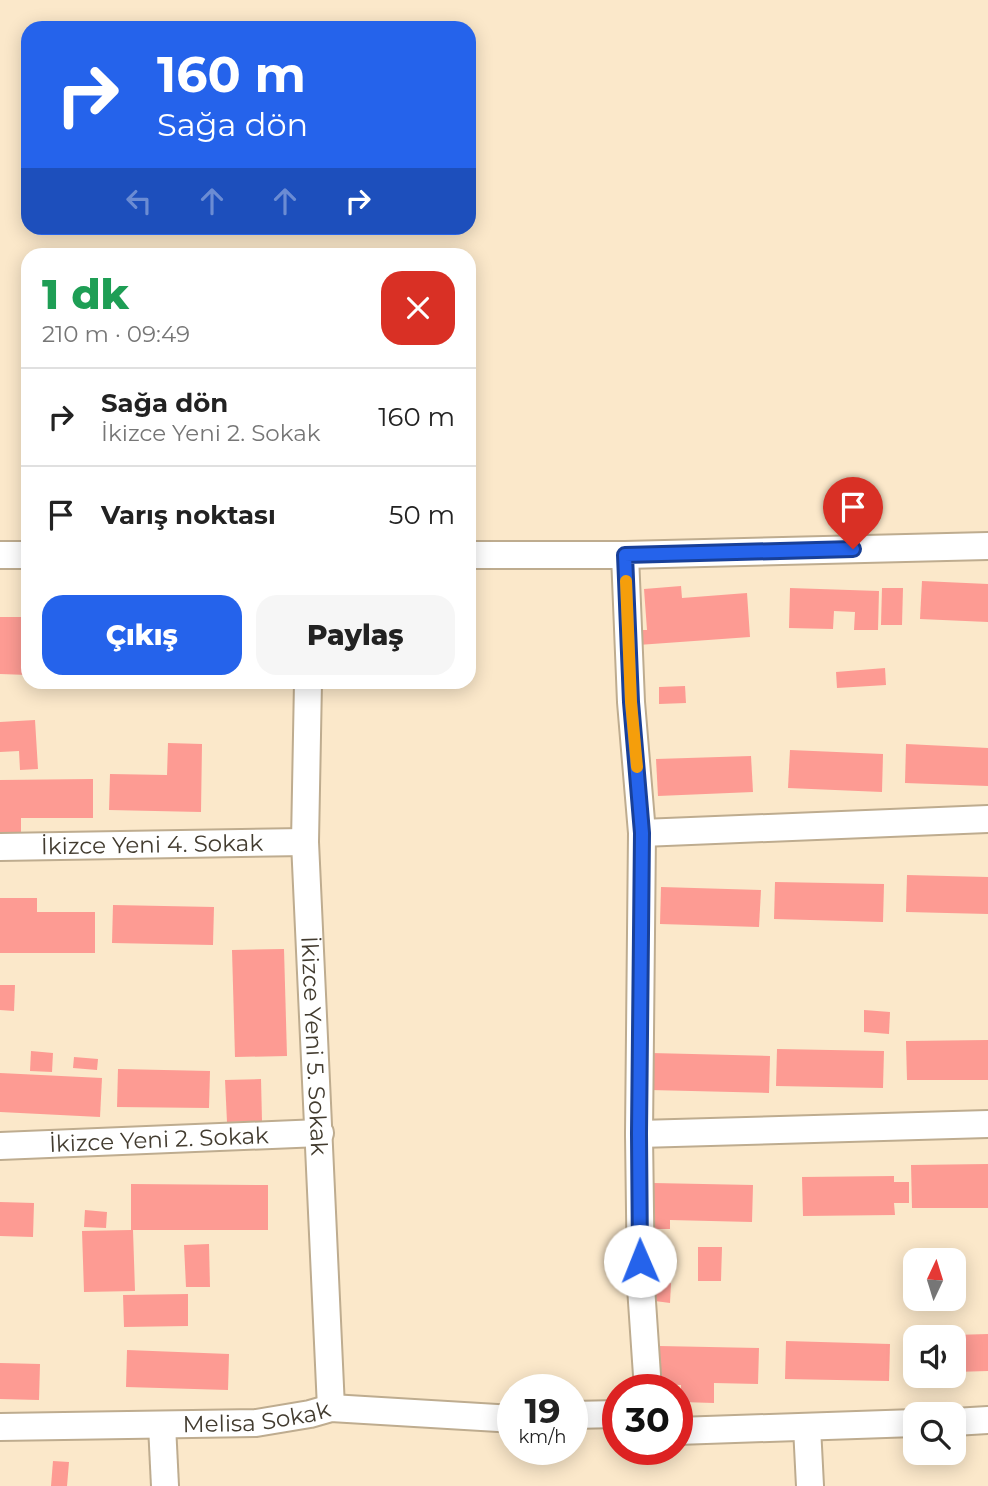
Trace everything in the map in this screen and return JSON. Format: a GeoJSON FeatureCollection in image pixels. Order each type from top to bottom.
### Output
{"type":"FeatureCollection","features":[{"type":"Feature","properties":{"kind":"street"},"geometry":{"type":"LineString","coordinates":[[476,555],[625,555],[988,546]]}},
{"type":"Feature","properties":{"kind":"street"},"geometry":{"type":"LineString","coordinates":[[0,555],[21,555]]}},
{"type":"Feature","properties":{"kind":"street"},"geometry":{"type":"LineString","coordinates":[[625,555],[631,702],[642,833],[639,1134],[641,1287],[647,1374]]}},
{"type":"Feature","properties":{"kind":"street","name":"İkizce Yeni 5. Sokak"},"geometry":{"type":"LineString","coordinates":[[308,689],[305,842],[331,1408]]}},
{"type":"Feature","properties":{"kind":"street"},"geometry":{"type":"LineString","coordinates":[[642,833],[988,819]]}},
{"type":"Feature","properties":{"kind":"street","name":"İkizce Yeni 4. Sokak"},"geometry":{"type":"LineString","coordinates":[[0,847],[305,842]]}},
{"type":"Feature","properties":{"kind":"street"},"geometry":{"type":"LineString","coordinates":[[639,1134],[988,1124]]}},
{"type":"Feature","properties":{"kind":"street","name":"İkizce Yeni 2. Sokak"},"geometry":{"type":"LineString","coordinates":[[0,1146],[320,1133]]}},
{"type":"Feature","properties":{"kind":"street","name":"Melisa Sokak"},"geometry":{"type":"LineString","coordinates":[[0,1427],[256,1423],[331,1408],[497,1418]]}},
{"type":"Feature","properties":{"kind":"street"},"geometry":{"type":"LineString","coordinates":[[966,1421],[988,1420]]}},
{"type":"Feature","properties":{"kind":"street"},"geometry":{"type":"LineString","coordinates":[[693,1431],[903,1423]]}},
{"type":"Feature","properties":{"kind":"street"},"geometry":{"type":"LineString","coordinates":[[162,1425],[165,1486]]}},
{"type":"Feature","properties":{"kind":"street"},"geometry":{"type":"LineString","coordinates":[[807,1427],[810,1486]]}},
{"type":"Feature","properties":{"kind":"building"},"geometry":{"type":"Polygon","coordinates":[[[922,581],[988,584],[988,622],[920,619],[922,581]]]}},
{"type":"Feature","properties":{"kind":"building"},"geometry":{"type":"Polygon","coordinates":[[[681,586],[682,598],[747,593],[750,637],[638,645],[637,630],[647,630],[644,589],[681,586]]]}},
{"type":"Feature","properties":{"kind":"building"},"geometry":{"type":"Polygon","coordinates":[[[790,588],[879,591],[878,630],[854,630],[855,612],[834,611],[833,629],[789,628],[790,588]]]}},
{"type":"Feature","properties":{"kind":"building"},"geometry":{"type":"Polygon","coordinates":[[[882,588],[903,588],[902,625],[881,625],[882,588]]]}},
{"type":"Feature","properties":{"kind":"building"},"geometry":{"type":"Polygon","coordinates":[[[0,617],[21,617],[21,675],[0,674],[0,617]]]}},
{"type":"Feature","properties":{"kind":"building"},"geometry":{"type":"Polygon","coordinates":[[[885,668],[886,685],[837,688],[836,672],[885,668]]]}},
{"type":"Feature","properties":{"kind":"building"},"geometry":{"type":"Polygon","coordinates":[[[685,686],[686,703],[659,704],[659,687],[685,686]]]}},
{"type":"Feature","properties":{"kind":"building"},"geometry":{"type":"Polygon","coordinates":[[[35,720],[38,769],[20,770],[19,751],[0,752],[0,722],[35,720]]]}},
{"type":"Feature","properties":{"kind":"building"},"geometry":{"type":"Polygon","coordinates":[[[168,743],[202,744],[201,812],[109,810],[110,774],[167,775],[168,743]]]}},
{"type":"Feature","properties":{"kind":"building"},"geometry":{"type":"Polygon","coordinates":[[[906,744],[988,748],[988,786],[905,783],[906,744]]]}},
{"type":"Feature","properties":{"kind":"building"},"geometry":{"type":"Polygon","coordinates":[[[790,750],[883,754],[882,792],[788,788],[790,750]]]}},
{"type":"Feature","properties":{"kind":"building"},"geometry":{"type":"Polygon","coordinates":[[[751,756],[753,792],[658,796],[656,759],[751,756]]]}},
{"type":"Feature","properties":{"kind":"building"},"geometry":{"type":"Polygon","coordinates":[[[93,779],[93,818],[21,818],[21,835],[0,834],[0,780],[93,779]]]}},
{"type":"Feature","properties":{"kind":"building"},"geometry":{"type":"Polygon","coordinates":[[[907,875],[988,877],[988,914],[906,912],[907,875]]]}},
{"type":"Feature","properties":{"kind":"building"},"geometry":{"type":"Polygon","coordinates":[[[775,882],[884,884],[883,922],[774,919],[775,882]]]}},
{"type":"Feature","properties":{"kind":"building"},"geometry":{"type":"Polygon","coordinates":[[[661,887],[761,890],[759,927],[660,924],[661,887]]]}},
{"type":"Feature","properties":{"kind":"building"},"geometry":{"type":"Polygon","coordinates":[[[0,898],[37,898],[37,912],[95,912],[95,953],[0,953],[0,898]]]}},
{"type":"Feature","properties":{"kind":"building"},"geometry":{"type":"Polygon","coordinates":[[[113,905],[214,907],[213,945],[112,943],[113,905]]]}},
{"type":"Feature","properties":{"kind":"building"},"geometry":{"type":"Polygon","coordinates":[[[284,949],[287,1056],[235,1057],[232,950],[284,949]]]}},
{"type":"Feature","properties":{"kind":"building"},"geometry":{"type":"Polygon","coordinates":[[[0,985],[15,985],[14,1011],[0,1010],[0,985]]]}},
{"type":"Feature","properties":{"kind":"building"},"geometry":{"type":"Polygon","coordinates":[[[864,1010],[890,1012],[889,1034],[864,1032],[864,1010]]]}},
{"type":"Feature","properties":{"kind":"building"},"geometry":{"type":"Polygon","coordinates":[[[988,1040],[988,1080],[907,1080],[906,1041],[988,1040]]]}},
{"type":"Feature","properties":{"kind":"building"},"geometry":{"type":"Polygon","coordinates":[[[777,1049],[884,1051],[883,1088],[776,1086],[777,1049]]]}},
{"type":"Feature","properties":{"kind":"building"},"geometry":{"type":"Polygon","coordinates":[[[31,1051],[53,1053],[52,1072],[30,1071],[31,1051]]]}},
{"type":"Feature","properties":{"kind":"building"},"geometry":{"type":"Polygon","coordinates":[[[651,1053],[770,1056],[769,1093],[650,1090],[651,1053]]]}},
{"type":"Feature","properties":{"kind":"building"},"geometry":{"type":"Polygon","coordinates":[[[74,1057],[98,1059],[97,1070],[73,1068],[74,1057]]]}},
{"type":"Feature","properties":{"kind":"building"},"geometry":{"type":"Polygon","coordinates":[[[118,1069],[210,1071],[209,1108],[117,1107],[118,1069]]]}},
{"type":"Feature","properties":{"kind":"building"},"geometry":{"type":"Polygon","coordinates":[[[0,1073],[102,1078],[100,1117],[0,1112],[0,1073]]]}},
{"type":"Feature","properties":{"kind":"building"},"geometry":{"type":"Polygon","coordinates":[[[261,1079],[262,1121],[227,1122],[225,1080],[261,1079]]]}},
{"type":"Feature","properties":{"kind":"building"},"geometry":{"type":"Polygon","coordinates":[[[988,1164],[988,1208],[912,1208],[911,1165],[988,1164]]]}},
{"type":"Feature","properties":{"kind":"building"},"geometry":{"type":"Polygon","coordinates":[[[894,1176],[894,1182],[909,1182],[909,1203],[894,1203],[895,1215],[803,1216],[802,1177],[894,1176]]]}},
{"type":"Feature","properties":{"kind":"building"},"geometry":{"type":"Polygon","coordinates":[[[653,1183],[753,1185],[752,1222],[670,1220],[670,1229],[652,1229],[653,1183]]]}},
{"type":"Feature","properties":{"kind":"building"},"geometry":{"type":"Polygon","coordinates":[[[131,1184],[268,1185],[268,1230],[133,1230],[135,1291],[84,1292],[82,1231],[131,1230],[131,1184]]]}},
{"type":"Feature","properties":{"kind":"building"},"geometry":{"type":"Polygon","coordinates":[[[0,1202],[34,1203],[33,1237],[0,1236],[0,1202]]]}},
{"type":"Feature","properties":{"kind":"building"},"geometry":{"type":"Polygon","coordinates":[[[85,1210],[107,1212],[106,1228],[84,1227],[85,1210]]]}},
{"type":"Feature","properties":{"kind":"building"},"geometry":{"type":"Polygon","coordinates":[[[209,1244],[210,1287],[186,1287],[184,1245],[209,1244]]]}},
{"type":"Feature","properties":{"kind":"building"},"geometry":{"type":"Polygon","coordinates":[[[698,1247],[722,1247],[721,1281],[698,1281],[698,1247]]]}},
{"type":"Feature","properties":{"kind":"building"},"geometry":{"type":"Polygon","coordinates":[[[657,1282],[671,1283],[670,1303],[655,1301],[657,1282]]]}},
{"type":"Feature","properties":{"kind":"building"},"geometry":{"type":"Polygon","coordinates":[[[188,1294],[188,1326],[124,1327],[123,1295],[188,1294]]]}},
{"type":"Feature","properties":{"kind":"building"},"geometry":{"type":"Polygon","coordinates":[[[988,1334],[988,1371],[966,1372],[966,1335],[988,1334]]]}},
{"type":"Feature","properties":{"kind":"building"},"geometry":{"type":"Polygon","coordinates":[[[786,1341],[890,1344],[889,1381],[785,1379],[786,1341]]]}},
{"type":"Feature","properties":{"kind":"building"},"geometry":{"type":"Polygon","coordinates":[[[659,1346],[759,1348],[758,1384],[714,1383],[714,1403],[693,1402],[693,1374],[658,1374],[659,1346]]]}},
{"type":"Feature","properties":{"kind":"building"},"geometry":{"type":"Polygon","coordinates":[[[127,1350],[229,1354],[228,1390],[126,1387],[127,1350]]]}},
{"type":"Feature","properties":{"kind":"building"},"geometry":{"type":"Polygon","coordinates":[[[0,1363],[40,1364],[39,1400],[0,1399],[0,1363]]]}},
{"type":"Feature","properties":{"kind":"building"},"geometry":{"type":"Polygon","coordinates":[[[53,1461],[69,1462],[67,1486],[51,1486],[53,1461]]]}},
{"type":"Feature","properties":{"kind":"slow traffic"},"geometry":{"type":"LineString","coordinates":[[626,581],[631,702],[637,767]]}},
{"type":"Feature","properties":{"kind":"route"},"geometry":{"type":"LineString","coordinates":[[640,1261],[642,833],[631,702],[625,555],[853,549]]}}]}
